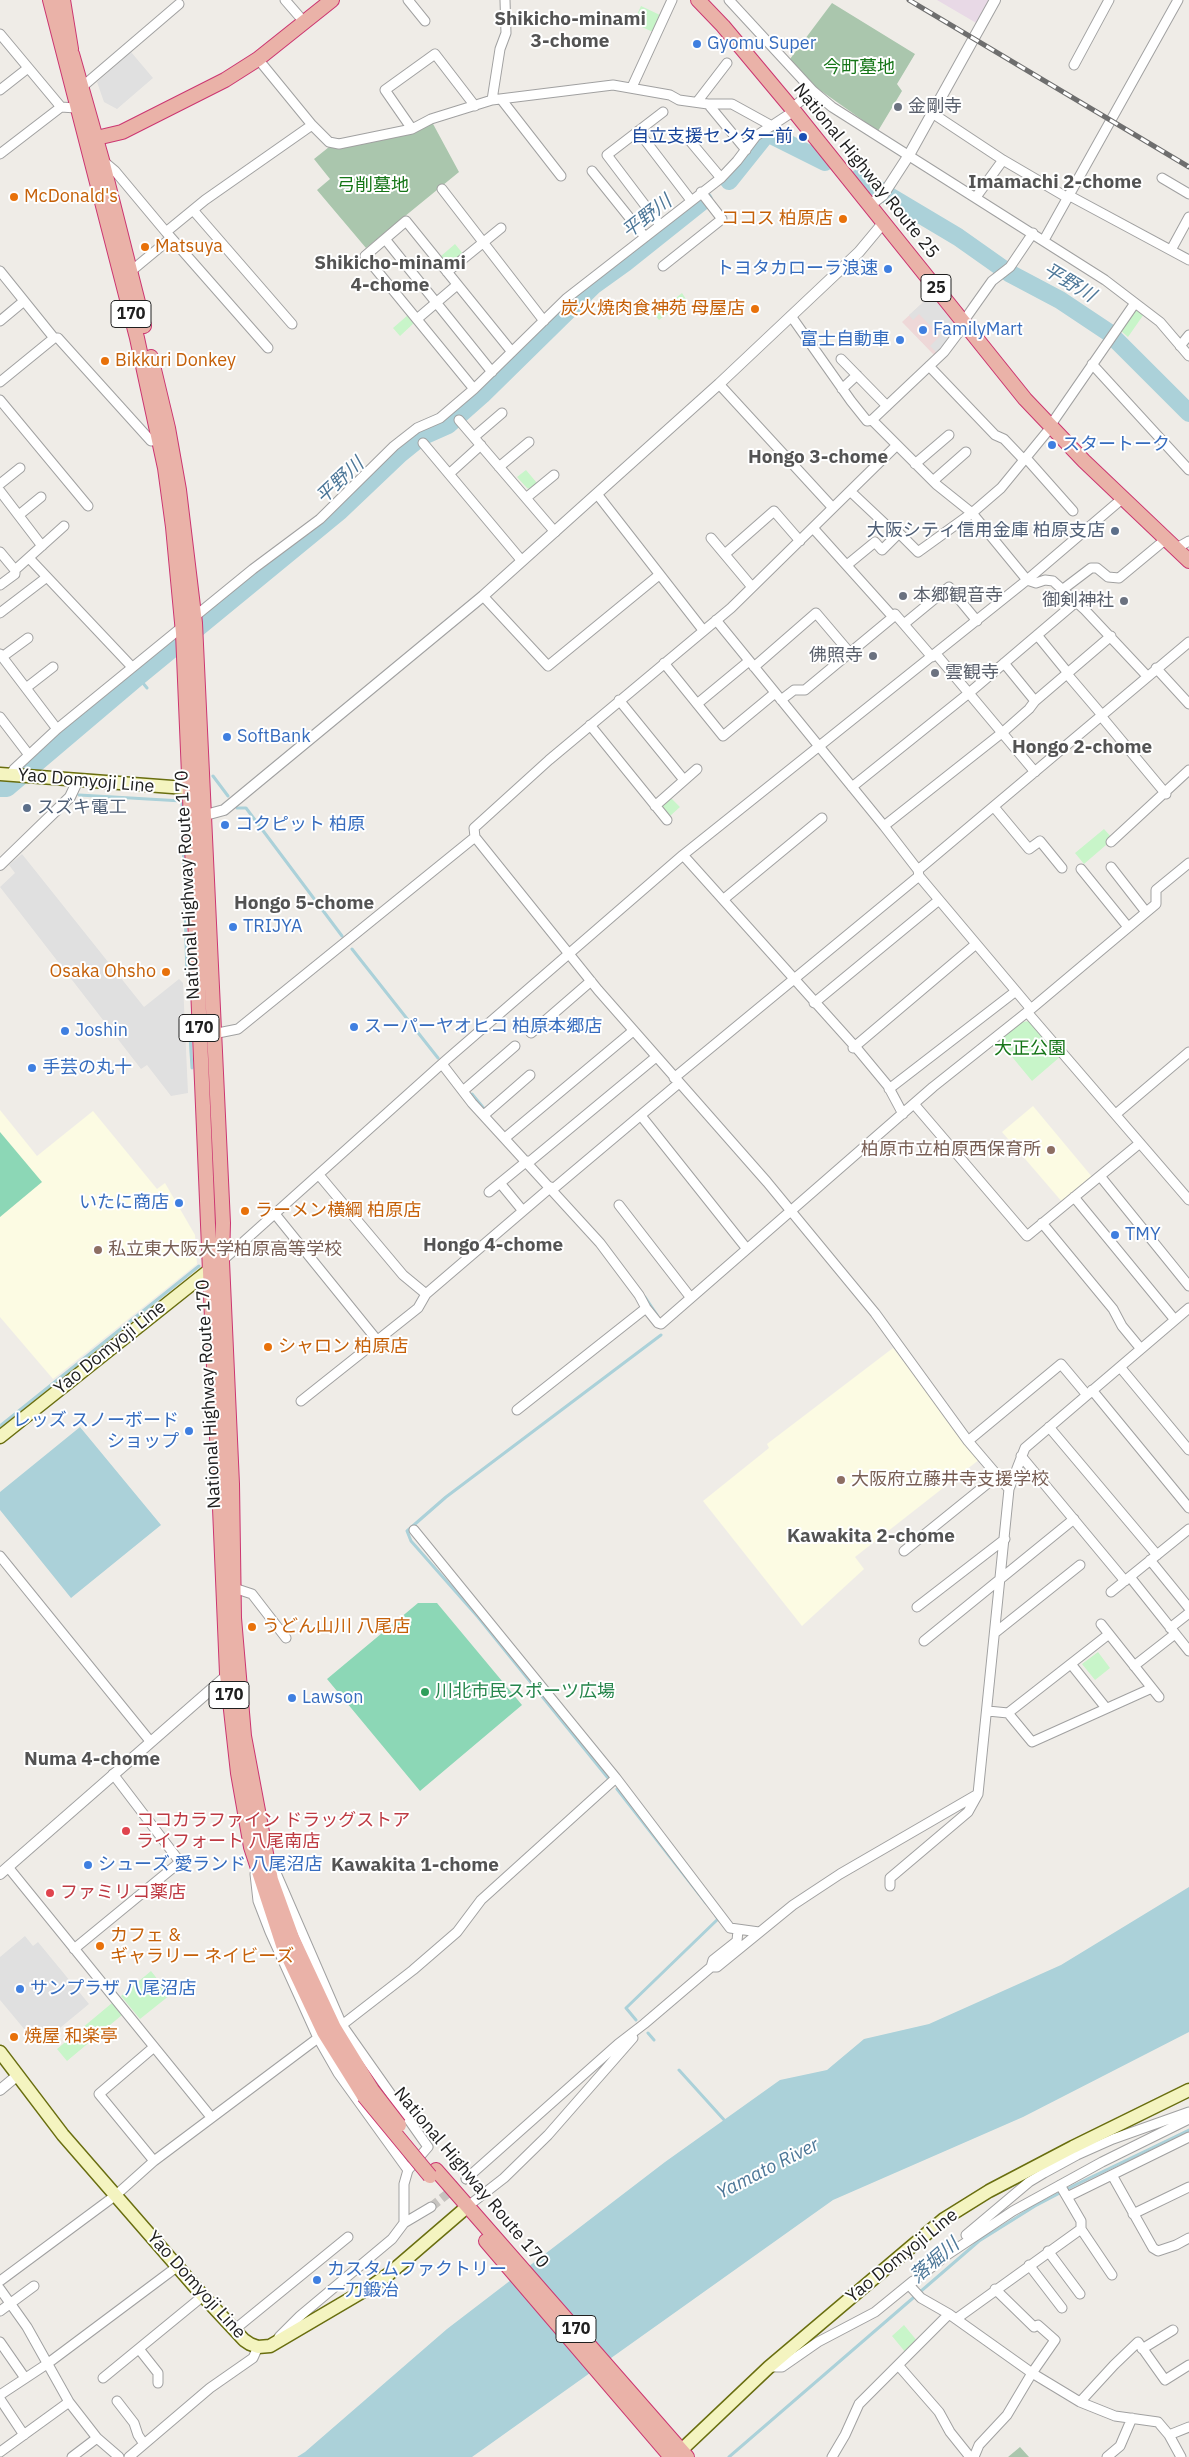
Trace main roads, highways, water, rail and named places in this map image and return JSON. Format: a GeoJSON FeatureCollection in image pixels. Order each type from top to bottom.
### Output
{"type":"FeatureCollection","features":[{"type":"Feature","properties":{"kind":"highway","name":"170"},"geometry":{"type":"LineString","coordinates":[[43,0],[66,50]]}},
{"type":"Feature","properties":{"kind":"highway","name":"National Highway Route 170"},"geometry":{"type":"LineString","coordinates":[[50,0],[66,50],[82,87],[91,139],[159,440],[189,631]]}},
{"type":"Feature","properties":{"kind":"highway","name":"National Highway Route 170"},"geometry":{"type":"LineString","coordinates":[[60,0],[76,108],[102,160],[168,428],[179,490],[189,631],[196,789],[232,1672],[233,1740],[270,1909],[298,1979],[324,2032],[368,2093],[433,2173],[675,2452]]}},
{"type":"Feature","properties":{"kind":"highway"},"geometry":{"type":"LineString","coordinates":[[63,0],[66,50]]}},
{"type":"Feature","properties":{"kind":"highway"},"geometry":{"type":"LineString","coordinates":[[91,139],[122,132],[225,80],[258,59],[332,0]]}},
{"type":"Feature","properties":{"kind":"highway","name":"National Highway Route 25"},"geometry":{"type":"LineString","coordinates":[[698,0],[723,26],[793,110],[1025,399],[1050,427],[1189,561]]}},
{"type":"Feature","properties":{"kind":"highway","name":"National Highway Route 170"},"geometry":{"type":"LineString","coordinates":[[197,817],[213,1034],[223,1224],[216,1264],[232,1484],[234,1588],[232,1672]]}},
{"type":"Feature","properties":{"kind":"main road","name":"Yao Domyoji Line"},"geometry":{"type":"LineString","coordinates":[[6,774],[77,782],[196,789]]}},
{"type":"Feature","properties":{"kind":"main road","name":"Yao Domyoji Line"},"geometry":{"type":"LineString","coordinates":[[0,1437],[216,1264]]}},
{"type":"Feature","properties":{"kind":"main road","name":"Yao Domyoji Line"},"geometry":{"type":"LineString","coordinates":[[0,2052],[63,2135],[203,2296],[244,2340],[264,2346],[389,2274],[465,2209]]}},
{"type":"Feature","properties":{"kind":"main road","name":"Yao Domyoji Line"},"geometry":{"type":"LineString","coordinates":[[675,2452],[770,2367],[944,2219],[989,2191],[1075,2151],[1189,2090]]}},
{"type":"Feature","properties":{"kind":"water"},"geometry":{"type":"Polygon","coordinates":[[[80,1427],[161,1525],[71,1598],[0,1510],[0,1492],[80,1427]]]}},
{"type":"Feature","properties":{"kind":"water","name":"Yamato River"},"geometry":{"type":"Polygon","coordinates":[[[1189,1887],[1189,2032],[1023,2117],[833,2200],[472,2457],[297,2457],[447,2329],[665,2162],[780,2080],[827,2070],[864,2039],[929,2024],[1061,1965],[1189,1887]]]}},
{"type":"Feature","properties":{"kind":"waterway","name":"平野川"},"geometry":{"type":"LineString","coordinates":[[729,181],[765,136],[771,135],[825,162]]}},
{"type":"Feature","properties":{"kind":"waterway","name":"平野川"},"geometry":{"type":"LineString","coordinates":[[859,178],[958,237],[1009,273],[1060,300],[1108,332],[1189,413]]}},
{"type":"Feature","properties":{"kind":"waterway","name":"平野川"},"geometry":{"type":"LineString","coordinates":[[0,788],[7,788],[138,677],[340,511],[400,454],[421,437],[448,425],[482,395],[593,286],[704,200]]}},
{"type":"Feature","properties":{"kind":"waterway"},"geometry":{"type":"LineString","coordinates":[[138,677],[147,688]]}},
{"type":"Feature","properties":{"kind":"waterway"},"geometry":{"type":"LineString","coordinates":[[213,776],[228,796]]}},
{"type":"Feature","properties":{"kind":"waterway","name":"平野川"},"geometry":{"type":"LineString","coordinates":[[7,788],[12,788]]}},
{"type":"Feature","properties":{"kind":"waterway"},"geometry":{"type":"LineString","coordinates":[[79,795],[182,801],[187,976]]}},
{"type":"Feature","properties":{"kind":"waterway"},"geometry":{"type":"LineString","coordinates":[[237,808],[246,808],[342,936]]}},
{"type":"Feature","properties":{"kind":"waterway"},"geometry":{"type":"LineString","coordinates":[[352,949],[438,1058]]}},
{"type":"Feature","properties":{"kind":"waterway"},"geometry":{"type":"LineString","coordinates":[[189,1020],[192,1068]]}},
{"type":"Feature","properties":{"kind":"waterway"},"geometry":{"type":"LineString","coordinates":[[472,1094],[486,1111]]}},
{"type":"Feature","properties":{"kind":"waterway"},"geometry":{"type":"LineString","coordinates":[[0,1426],[199,1266]]}},
{"type":"Feature","properties":{"kind":"waterway"},"geometry":{"type":"LineString","coordinates":[[645,1297],[657,1315]]}},
{"type":"Feature","properties":{"kind":"waterway"},"geometry":{"type":"LineString","coordinates":[[608,1778],[478,1617],[411,1541],[407,1531],[446,1497],[661,1335]]}},
{"type":"Feature","properties":{"kind":"waterway"},"geometry":{"type":"LineString","coordinates":[[617,1789],[706,1903]]}},
{"type":"Feature","properties":{"kind":"waterway"},"geometry":{"type":"LineString","coordinates":[[636,2020],[626,2008],[718,1919],[716,1916]]}},
{"type":"Feature","properties":{"kind":"waterway"},"geometry":{"type":"LineString","coordinates":[[648,2033],[654,2040]]}},
{"type":"Feature","properties":{"kind":"waterway"},"geometry":{"type":"LineString","coordinates":[[679,2070],[726,2122]]}},
{"type":"Feature","properties":{"kind":"waterway","name":"落堀川"},"geometry":{"type":"LineString","coordinates":[[729,2457],[979,2241],[1035,2206],[1189,2130]]}},
{"type":"Feature","properties":{"kind":"tunnel"},"geometry":{"type":"LineString","coordinates":[[431,2207],[466,2179]]}},
{"type":"Feature","properties":{"kind":"railway"},"geometry":{"type":"LineString","coordinates":[[909,0],[1189,167]]}},
{"type":"Feature","properties":{"kind":"place","name":"Gyomu Super"},"geometry":{"type":"Point","coordinates":[697,44]}},
{"type":"Feature","properties":{"kind":"place","name":"金剛寺"},"geometry":{"type":"Point","coordinates":[898,107]}},
{"type":"Feature","properties":{"kind":"place","name":"自立支援センター前"},"geometry":{"type":"Point","coordinates":[803,137]}},
{"type":"Feature","properties":{"kind":"place","name":"McDonald's"},"geometry":{"type":"Point","coordinates":[14,197]}},
{"type":"Feature","properties":{"kind":"place","name":"ココス 柏原店"},"geometry":{"type":"Point","coordinates":[843,219]}},
{"type":"Feature","properties":{"kind":"place","name":"Matsuya"},"geometry":{"type":"Point","coordinates":[145,247]}},
{"type":"Feature","properties":{"kind":"place","name":"トヨタカローラ浪速"},"geometry":{"type":"Point","coordinates":[888,269]}},
{"type":"Feature","properties":{"kind":"place","name":"炭火焼肉食神苑 母屋店"},"geometry":{"type":"Point","coordinates":[755,309]}},
{"type":"Feature","properties":{"kind":"place","name":"FamilyMart"},"geometry":{"type":"Point","coordinates":[923,330]}},
{"type":"Feature","properties":{"kind":"place","name":"富士自動車"},"geometry":{"type":"Point","coordinates":[900,340]}},
{"type":"Feature","properties":{"kind":"place","name":"Bikkuri Donkey"},"geometry":{"type":"Point","coordinates":[105,361]}},
{"type":"Feature","properties":{"kind":"place","name":"スタートーク"},"geometry":{"type":"Point","coordinates":[1052,445]}},
{"type":"Feature","properties":{"kind":"place","name":"大阪シティ信用金庫 柏原支店"},"geometry":{"type":"Point","coordinates":[1115,531]}},
{"type":"Feature","properties":{"kind":"place","name":"本郷観音寺"},"geometry":{"type":"Point","coordinates":[903,596]}},
{"type":"Feature","properties":{"kind":"place","name":"御剣神社"},"geometry":{"type":"Point","coordinates":[1124,601]}},
{"type":"Feature","properties":{"kind":"place","name":"佛照寺"},"geometry":{"type":"Point","coordinates":[873,656]}},
{"type":"Feature","properties":{"kind":"place","name":"雲観寺"},"geometry":{"type":"Point","coordinates":[935,673]}},
{"type":"Feature","properties":{"kind":"place","name":"SoftBank"},"geometry":{"type":"Point","coordinates":[227,737]}},
{"type":"Feature","properties":{"kind":"place","name":"スズキ電工"},"geometry":{"type":"Point","coordinates":[27,808]}},
{"type":"Feature","properties":{"kind":"place","name":"コクピット 柏原"},"geometry":{"type":"Point","coordinates":[225,825]}},
{"type":"Feature","properties":{"kind":"place","name":"TRIJYA"},"geometry":{"type":"Point","coordinates":[233,927]}},
{"type":"Feature","properties":{"kind":"place","name":"Osaka Ohsho"},"geometry":{"type":"Point","coordinates":[166,972]}},
{"type":"Feature","properties":{"kind":"place","name":"スーパーヤオヒコ 柏原本郷店"},"geometry":{"type":"Point","coordinates":[354,1027]}},
{"type":"Feature","properties":{"kind":"place","name":"Joshin"},"geometry":{"type":"Point","coordinates":[65,1031]}},
{"type":"Feature","properties":{"kind":"place","name":"手芸の丸十"},"geometry":{"type":"Point","coordinates":[32,1068]}},
{"type":"Feature","properties":{"kind":"place","name":"柏原市立柏原西保育所"},"geometry":{"type":"Point","coordinates":[1051,1150]}},
{"type":"Feature","properties":{"kind":"place","name":"いたに商店"},"geometry":{"type":"Point","coordinates":[179,1203]}},
{"type":"Feature","properties":{"kind":"place","name":"ラーメン横綱 柏原店"},"geometry":{"type":"Point","coordinates":[245,1211]}},
{"type":"Feature","properties":{"kind":"place","name":"TMY"},"geometry":{"type":"Point","coordinates":[1115,1235]}},
{"type":"Feature","properties":{"kind":"place","name":"私立東大阪大学柏原高等学校"},"geometry":{"type":"Point","coordinates":[98,1250]}},
{"type":"Feature","properties":{"kind":"place","name":"シャロン 柏原店"},"geometry":{"type":"Point","coordinates":[268,1347]}},
{"type":"Feature","properties":{"kind":"place","name":"レッズ スノーボード ショップ"},"geometry":{"type":"Point","coordinates":[189,1431]}},
{"type":"Feature","properties":{"kind":"place","name":"大阪府立藤井寺支援学校"},"geometry":{"type":"Point","coordinates":[841,1480]}},
{"type":"Feature","properties":{"kind":"place","name":"うどん山川 八尾店"},"geometry":{"type":"Point","coordinates":[252,1627]}},
{"type":"Feature","properties":{"kind":"place","name":"川北市民スポーツ広場"},"geometry":{"type":"Point","coordinates":[425,1692]}},
{"type":"Feature","properties":{"kind":"place","name":"Lawson"},"geometry":{"type":"Point","coordinates":[292,1698]}},
{"type":"Feature","properties":{"kind":"place","name":"ココカラファイン ドラッグストア ライフォート 八尾南店"},"geometry":{"type":"Point","coordinates":[126,1831]}},
{"type":"Feature","properties":{"kind":"place","name":"シューズ 愛ランド 八尾沼店"},"geometry":{"type":"Point","coordinates":[88,1865]}},
{"type":"Feature","properties":{"kind":"place","name":"ファミリコ薬店"},"geometry":{"type":"Point","coordinates":[50,1893]}},
{"type":"Feature","properties":{"kind":"place","name":"カフェ & ギャラリー ネイビーズ"},"geometry":{"type":"Point","coordinates":[100,1946]}},
{"type":"Feature","properties":{"kind":"place","name":"サンプラザ 八尾沼店"},"geometry":{"type":"Point","coordinates":[20,1989]}},
{"type":"Feature","properties":{"kind":"place","name":"焼屋 和楽亭"},"geometry":{"type":"Point","coordinates":[14,2037]}},
{"type":"Feature","properties":{"kind":"place","name":"カスタムファクトリー 一刀鍛冶"},"geometry":{"type":"Point","coordinates":[317,2280]}},
{"type":"Feature","properties":{"kind":"district","name":"Shikicho-minami 3-chome"},"geometry":{"type":"Point","coordinates":[570,31]}},
{"type":"Feature","properties":{"kind":"district","name":"Imamachi 2-chome"},"geometry":{"type":"Point","coordinates":[1055,183]}},
{"type":"Feature","properties":{"kind":"district","name":"Shikicho-minami 4-chome"},"geometry":{"type":"Point","coordinates":[390,275]}},
{"type":"Feature","properties":{"kind":"district","name":"Hongo 3-chome"},"geometry":{"type":"Point","coordinates":[818,458]}},
{"type":"Feature","properties":{"kind":"district","name":"Hongo 2-chome"},"geometry":{"type":"Point","coordinates":[1082,748]}},
{"type":"Feature","properties":{"kind":"district","name":"Hongo 5-chome"},"geometry":{"type":"Point","coordinates":[304,904]}},
{"type":"Feature","properties":{"kind":"district","name":"Hongo 4-chome"},"geometry":{"type":"Point","coordinates":[493,1246]}},
{"type":"Feature","properties":{"kind":"district","name":"Kawakita 2-chome"},"geometry":{"type":"Point","coordinates":[871,1537]}},
{"type":"Feature","properties":{"kind":"district","name":"Numa 4-chome"},"geometry":{"type":"Point","coordinates":[92,1760]}},
{"type":"Feature","properties":{"kind":"district","name":"Kawakita 1-chome"},"geometry":{"type":"Point","coordinates":[415,1866]}},
{"type":"Feature","properties":{"kind":"park label","name":"今町墓地"},"geometry":{"type":"Point","coordinates":[859,68]}},
{"type":"Feature","properties":{"kind":"park label","name":"弓削墓地"},"geometry":{"type":"Point","coordinates":[373,186]}},
{"type":"Feature","properties":{"kind":"park label","name":"大正公園"},"geometry":{"type":"Point","coordinates":[1030,1049]}}]}
